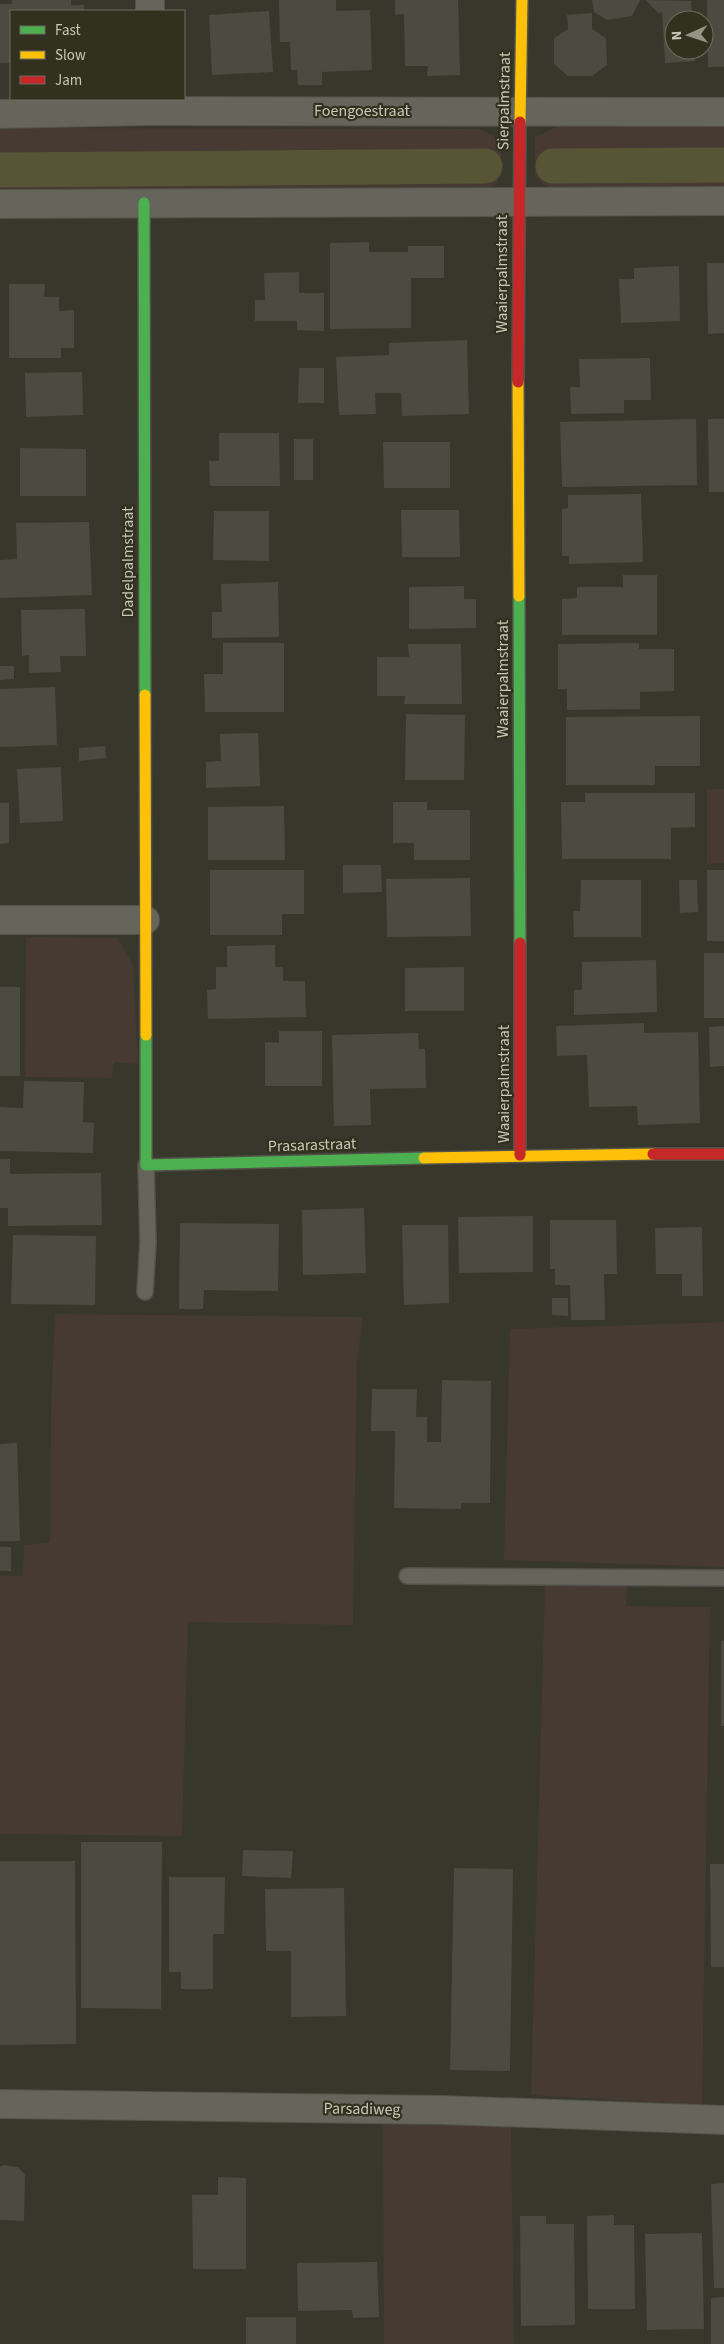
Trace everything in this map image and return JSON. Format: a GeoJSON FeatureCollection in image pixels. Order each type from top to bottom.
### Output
{"type":"FeatureCollection","features":[{"type":"Feature","properties":{"kind":"street","name":"Sierpalmstraat"},"geometry":{"type":"LineString","coordinates":[[518,203],[522,0]]}},
{"type":"Feature","properties":{"kind":"street","name":"Foengoestraat"},"geometry":{"type":"LineString","coordinates":[[0,114],[149,105],[521,112],[724,112]]}},
{"type":"Feature","properties":{"kind":"street"},"geometry":{"type":"LineString","coordinates":[[0,204],[724,201]]}},
{"type":"Feature","properties":{"kind":"street","name":"Dadelpalmstraat"},"geometry":{"type":"LineString","coordinates":[[144,203],[145,920]]}},
{"type":"Feature","properties":{"kind":"street","name":"Waaierpalmstraat"},"geometry":{"type":"LineString","coordinates":[[518,203],[520,1155]]}},
{"type":"Feature","properties":{"kind":"street"},"geometry":{"type":"LineString","coordinates":[[0,920],[145,920],[146,1165]]}},
{"type":"Feature","properties":{"kind":"street","name":"Prasarastraat"},"geometry":{"type":"LineString","coordinates":[[146,1165],[520,1155],[724,1154]]}},
{"type":"Feature","properties":{"kind":"street","name":"Parsadiweg"},"geometry":{"type":"LineString","coordinates":[[0,2104],[441,2110],[724,2120]]}},
{"type":"Feature","properties":{"kind":"lane"},"geometry":{"type":"LineString","coordinates":[[145,1292],[148,1242],[146,1165]]}},
{"type":"Feature","properties":{"kind":"lane"},"geometry":{"type":"LineString","coordinates":[[407,1576],[724,1578]]}},
{"type":"Feature","properties":{"kind":"shaded area"},"geometry":{"type":"Polygon","coordinates":[[[560,125],[724,126],[724,193],[566,194],[544,185],[535,175],[535,137],[560,125]]]}},
{"type":"Feature","properties":{"kind":"shaded area"},"geometry":{"type":"Polygon","coordinates":[[[0,128],[479,129],[493,135],[501,146],[501,175],[495,185],[479,191],[0,194],[0,128]]]}},
{"type":"Feature","properties":{"kind":"shaded area"},"geometry":{"type":"Polygon","coordinates":[[[707,789],[724,789],[724,863],[707,864],[707,789]]]}},
{"type":"Feature","properties":{"kind":"shaded area"},"geometry":{"type":"Polygon","coordinates":[[[26,937],[118,938],[133,965],[138,1064],[114,1062],[112,1078],[25,1077],[26,937]]]}},
{"type":"Feature","properties":{"kind":"shaded area"},"geometry":{"type":"Polygon","coordinates":[[[55,1314],[363,1317],[357,1362],[353,1625],[188,1622],[182,1836],[0,1834],[0,1576],[23,1576],[24,1545],[50,1542],[51,1406],[55,1314]]]}},
{"type":"Feature","properties":{"kind":"shaded area"},"geometry":{"type":"Polygon","coordinates":[[[724,1322],[724,1567],[504,1560],[510,1329],[724,1322]]]}},
{"type":"Feature","properties":{"kind":"shaded area"},"geometry":{"type":"Polygon","coordinates":[[[545,1581],[628,1582],[626,1606],[710,1607],[702,2105],[531,2095],[545,1581]]]}},
{"type":"Feature","properties":{"kind":"shaded area"},"geometry":{"type":"Polygon","coordinates":[[[383,2118],[511,2123],[514,2344],[384,2344],[383,2118]]]}},
{"type":"Feature","properties":{"kind":"building"},"geometry":{"type":"Polygon","coordinates":[[[12,0],[71,0],[71,5],[84,5],[84,10],[10,10],[10,63],[0,63],[0,4],[12,4],[12,0]]]}},
{"type":"Feature","properties":{"kind":"building"},"geometry":{"type":"Polygon","coordinates":[[[279,0],[336,0],[336,11],[370,10],[372,70],[322,72],[322,85],[298,85],[297,70],[291,70],[290,42],[280,42],[279,0]]]}},
{"type":"Feature","properties":{"kind":"building"},"geometry":{"type":"Polygon","coordinates":[[[395,0],[458,0],[460,75],[427,76],[428,66],[405,66],[404,14],[395,15],[395,0]]]}},
{"type":"Feature","properties":{"kind":"building"},"geometry":{"type":"Polygon","coordinates":[[[592,0],[640,0],[632,16],[607,20],[594,12],[592,0]]]}},
{"type":"Feature","properties":{"kind":"building"},"geometry":{"type":"Polygon","coordinates":[[[646,0],[691,1],[691,10],[664,10],[664,46],[662,12],[658,13],[646,0]]]}},
{"type":"Feature","properties":{"kind":"building"},"geometry":{"type":"Polygon","coordinates":[[[707,0],[724,0],[724,67],[708,67],[708,60],[714,60],[714,10],[707,10],[707,0]]]}},
{"type":"Feature","properties":{"kind":"building"},"geometry":{"type":"Polygon","coordinates":[[[269,11],[273,72],[212,75],[209,15],[269,11]]]}},
{"type":"Feature","properties":{"kind":"building"},"geometry":{"type":"Polygon","coordinates":[[[592,13],[592,29],[606,38],[607,65],[592,76],[568,76],[554,64],[554,38],[568,29],[567,15],[592,13]]]}},
{"type":"Feature","properties":{"kind":"building"},"geometry":{"type":"Polygon","coordinates":[[[665,60],[695,61],[665,63],[665,60]]]}},
{"type":"Feature","properties":{"kind":"building"},"geometry":{"type":"Polygon","coordinates":[[[369,242],[369,252],[408,252],[408,246],[444,246],[444,278],[411,278],[411,328],[330,329],[330,243],[369,242]]]}},
{"type":"Feature","properties":{"kind":"building"},"geometry":{"type":"Polygon","coordinates":[[[707,263],[724,263],[724,333],[708,334],[707,263]]]}},
{"type":"Feature","properties":{"kind":"building"},"geometry":{"type":"Polygon","coordinates":[[[679,266],[680,321],[621,323],[619,279],[634,279],[634,268],[679,266]]]}},
{"type":"Feature","properties":{"kind":"building"},"geometry":{"type":"Polygon","coordinates":[[[299,272],[299,293],[324,293],[324,331],[297,330],[297,321],[255,321],[255,300],[265,300],[264,273],[299,272]]]}},
{"type":"Feature","properties":{"kind":"building"},"geometry":{"type":"Polygon","coordinates":[[[9,284],[45,284],[44,297],[59,297],[59,311],[74,310],[74,348],[61,348],[61,358],[9,358],[9,284]]]}},
{"type":"Feature","properties":{"kind":"building"},"geometry":{"type":"Polygon","coordinates":[[[467,340],[469,414],[402,416],[401,393],[375,393],[376,414],[339,415],[336,357],[389,355],[389,343],[467,340]]]}},
{"type":"Feature","properties":{"kind":"building"},"geometry":{"type":"Polygon","coordinates":[[[650,358],[651,400],[624,400],[624,413],[571,414],[570,387],[580,387],[579,359],[650,358]]]}},
{"type":"Feature","properties":{"kind":"building"},"geometry":{"type":"Polygon","coordinates":[[[299,368],[324,368],[324,403],[298,403],[299,368]]]}},
{"type":"Feature","properties":{"kind":"building"},"geometry":{"type":"Polygon","coordinates":[[[82,372],[83,415],[26,417],[25,373],[82,372]]]}},
{"type":"Feature","properties":{"kind":"building"},"geometry":{"type":"Polygon","coordinates":[[[696,419],[697,485],[562,487],[560,422],[696,419]]]}},
{"type":"Feature","properties":{"kind":"building"},"geometry":{"type":"Polygon","coordinates":[[[708,419],[724,419],[724,492],[709,492],[708,419]]]}},
{"type":"Feature","properties":{"kind":"building"},"geometry":{"type":"Polygon","coordinates":[[[219,433],[279,433],[280,486],[210,486],[209,461],[219,461],[219,433]]]}},
{"type":"Feature","properties":{"kind":"building"},"geometry":{"type":"Polygon","coordinates":[[[294,439],[313,439],[313,480],[294,480],[294,439]]]}},
{"type":"Feature","properties":{"kind":"building"},"geometry":{"type":"Polygon","coordinates":[[[383,442],[450,442],[450,488],[384,488],[383,442]]]}},
{"type":"Feature","properties":{"kind":"building"},"geometry":{"type":"Polygon","coordinates":[[[20,448],[86,449],[86,496],[20,496],[20,448]]]}},
{"type":"Feature","properties":{"kind":"building"},"geometry":{"type":"Polygon","coordinates":[[[641,494],[643,562],[569,564],[569,556],[562,556],[562,509],[568,508],[568,495],[641,494]]]}},
{"type":"Feature","properties":{"kind":"building"},"geometry":{"type":"Polygon","coordinates":[[[401,510],[459,510],[460,557],[402,557],[401,510]]]}},
{"type":"Feature","properties":{"kind":"building"},"geometry":{"type":"Polygon","coordinates":[[[214,511],[269,511],[269,561],[213,560],[214,511]]]}},
{"type":"Feature","properties":{"kind":"building"},"geometry":{"type":"Polygon","coordinates":[[[89,522],[92,595],[0,598],[0,560],[17,559],[16,523],[89,522]]]}},
{"type":"Feature","properties":{"kind":"building"},"geometry":{"type":"Polygon","coordinates":[[[623,575],[657,575],[657,635],[562,635],[562,599],[577,598],[577,587],[623,587],[623,575]]]}},
{"type":"Feature","properties":{"kind":"building"},"geometry":{"type":"Polygon","coordinates":[[[278,582],[279,637],[212,638],[212,612],[222,612],[221,584],[278,582]]]}},
{"type":"Feature","properties":{"kind":"building"},"geometry":{"type":"Polygon","coordinates":[[[464,586],[464,599],[476,599],[476,628],[409,629],[409,587],[464,586]]]}},
{"type":"Feature","properties":{"kind":"building"},"geometry":{"type":"Polygon","coordinates":[[[85,609],[86,656],[60,656],[61,672],[29,673],[29,655],[22,656],[21,610],[85,609]]]}},
{"type":"Feature","properties":{"kind":"building"},"geometry":{"type":"Polygon","coordinates":[[[223,643],[284,643],[284,712],[205,712],[204,674],[223,674],[223,643]]]}},
{"type":"Feature","properties":{"kind":"building"},"geometry":{"type":"Polygon","coordinates":[[[639,643],[639,649],[674,649],[674,691],[640,692],[640,709],[567,710],[567,689],[558,689],[558,644],[639,643]]]}},
{"type":"Feature","properties":{"kind":"building"},"geometry":{"type":"Polygon","coordinates":[[[408,644],[461,644],[462,704],[404,704],[405,696],[377,696],[377,657],[409,657],[408,644]]]}},
{"type":"Feature","properties":{"kind":"building"},"geometry":{"type":"Polygon","coordinates":[[[0,666],[14,666],[14,679],[0,680],[0,666]]]}},
{"type":"Feature","properties":{"kind":"building"},"geometry":{"type":"Polygon","coordinates":[[[55,687],[57,745],[0,747],[0,689],[55,687]]]}},
{"type":"Feature","properties":{"kind":"building"},"geometry":{"type":"Polygon","coordinates":[[[406,714],[465,715],[464,780],[405,780],[406,714]]]}},
{"type":"Feature","properties":{"kind":"building"},"geometry":{"type":"Polygon","coordinates":[[[700,716],[700,766],[655,766],[655,785],[566,785],[566,717],[700,716]]]}},
{"type":"Feature","properties":{"kind":"building"},"geometry":{"type":"Polygon","coordinates":[[[258,733],[260,786],[206,788],[206,762],[221,761],[220,734],[258,733]]]}},
{"type":"Feature","properties":{"kind":"building"},"geometry":{"type":"Polygon","coordinates":[[[105,746],[106,758],[79,761],[79,748],[105,746]]]}},
{"type":"Feature","properties":{"kind":"building"},"geometry":{"type":"Polygon","coordinates":[[[61,767],[63,821],[20,823],[17,769],[61,767]]]}},
{"type":"Feature","properties":{"kind":"building"},"geometry":{"type":"Polygon","coordinates":[[[585,793],[695,793],[695,827],[671,828],[671,859],[562,859],[561,802],[585,802],[585,793]]]}},
{"type":"Feature","properties":{"kind":"building"},"geometry":{"type":"Polygon","coordinates":[[[393,802],[427,802],[427,810],[470,810],[470,860],[414,860],[414,843],[393,843],[393,802]]]}},
{"type":"Feature","properties":{"kind":"building"},"geometry":{"type":"Polygon","coordinates":[[[0,803],[9,803],[9,843],[0,844],[0,803]]]}},
{"type":"Feature","properties":{"kind":"building"},"geometry":{"type":"Polygon","coordinates":[[[284,806],[285,860],[208,860],[208,807],[284,806]]]}},
{"type":"Feature","properties":{"kind":"building"},"geometry":{"type":"Polygon","coordinates":[[[343,865],[381,865],[382,892],[343,893],[343,865]]]}},
{"type":"Feature","properties":{"kind":"building"},"geometry":{"type":"Polygon","coordinates":[[[210,870],[304,870],[304,914],[282,914],[282,935],[210,935],[210,870]]]}},
{"type":"Feature","properties":{"kind":"building"},"geometry":{"type":"Polygon","coordinates":[[[707,870],[724,870],[724,941],[707,941],[707,870]]]}},
{"type":"Feature","properties":{"kind":"building"},"geometry":{"type":"Polygon","coordinates":[[[470,878],[471,936],[387,937],[386,879],[470,878]]]}},
{"type":"Feature","properties":{"kind":"building"},"geometry":{"type":"Polygon","coordinates":[[[581,880],[641,880],[641,937],[574,937],[573,911],[580,911],[581,880]]]}},
{"type":"Feature","properties":{"kind":"building"},"geometry":{"type":"Polygon","coordinates":[[[679,880],[697,880],[698,912],[680,913],[679,880]]]}},
{"type":"Feature","properties":{"kind":"building"},"geometry":{"type":"Polygon","coordinates":[[[275,945],[275,967],[283,967],[283,981],[305,981],[306,1017],[208,1019],[207,990],[216,989],[216,967],[227,967],[227,946],[275,945]]]}},
{"type":"Feature","properties":{"kind":"building"},"geometry":{"type":"Polygon","coordinates":[[[704,953],[724,953],[724,1018],[704,1018],[704,953]]]}},
{"type":"Feature","properties":{"kind":"building"},"geometry":{"type":"Polygon","coordinates":[[[656,960],[657,1012],[574,1015],[574,990],[582,990],[582,962],[656,960]]]}},
{"type":"Feature","properties":{"kind":"building"},"geometry":{"type":"Polygon","coordinates":[[[464,967],[464,1011],[405,1011],[405,968],[464,967]]]}},
{"type":"Feature","properties":{"kind":"building"},"geometry":{"type":"Polygon","coordinates":[[[0,987],[20,987],[20,1076],[0,1076],[0,987]]]}},
{"type":"Feature","properties":{"kind":"building"},"geometry":{"type":"Polygon","coordinates":[[[644,1023],[644,1033],[698,1032],[700,1123],[638,1125],[637,1106],[589,1107],[587,1055],[557,1056],[556,1026],[644,1023]]]}},
{"type":"Feature","properties":{"kind":"building"},"geometry":{"type":"Polygon","coordinates":[[[724,1026],[724,1066],[710,1067],[709,1027],[724,1026]]]}},
{"type":"Feature","properties":{"kind":"building"},"geometry":{"type":"Polygon","coordinates":[[[279,1031],[322,1031],[322,1086],[265,1086],[265,1042],[279,1043],[279,1031]]]}},
{"type":"Feature","properties":{"kind":"building"},"geometry":{"type":"Polygon","coordinates":[[[418,1033],[419,1049],[425,1049],[426,1088],[370,1089],[371,1125],[334,1126],[332,1035],[418,1033]]]}},
{"type":"Feature","properties":{"kind":"building"},"geometry":{"type":"Polygon","coordinates":[[[24,1081],[84,1082],[83,1122],[94,1123],[93,1153],[0,1151],[0,1107],[23,1108],[24,1081]]]}},
{"type":"Feature","properties":{"kind":"building"},"geometry":{"type":"Polygon","coordinates":[[[0,1159],[10,1159],[10,1174],[101,1173],[102,1225],[8,1226],[8,1208],[0,1208],[0,1159]]]}},
{"type":"Feature","properties":{"kind":"building"},"geometry":{"type":"Polygon","coordinates":[[[364,1208],[366,1273],[303,1275],[302,1210],[364,1208]]]}},
{"type":"Feature","properties":{"kind":"building"},"geometry":{"type":"Polygon","coordinates":[[[533,1216],[533,1272],[459,1273],[458,1217],[533,1216]]]}},
{"type":"Feature","properties":{"kind":"building"},"geometry":{"type":"Polygon","coordinates":[[[550,1220],[616,1220],[617,1274],[604,1274],[605,1320],[571,1320],[570,1285],[555,1285],[555,1269],[550,1269],[550,1220]]]}},
{"type":"Feature","properties":{"kind":"building"},"geometry":{"type":"Polygon","coordinates":[[[180,1223],[279,1224],[278,1291],[204,1290],[203,1309],[179,1309],[180,1223]]]}},
{"type":"Feature","properties":{"kind":"building"},"geometry":{"type":"Polygon","coordinates":[[[402,1225],[448,1225],[449,1303],[404,1305],[402,1225]]]}},
{"type":"Feature","properties":{"kind":"building"},"geometry":{"type":"Polygon","coordinates":[[[702,1227],[703,1296],[682,1296],[682,1274],[656,1274],[655,1228],[702,1227]]]}},
{"type":"Feature","properties":{"kind":"building"},"geometry":{"type":"Polygon","coordinates":[[[13,1235],[96,1236],[95,1305],[11,1304],[13,1235]]]}},
{"type":"Feature","properties":{"kind":"building"},"geometry":{"type":"Polygon","coordinates":[[[552,1298],[568,1298],[568,1316],[552,1315],[552,1298]]]}},
{"type":"Feature","properties":{"kind":"building"},"geometry":{"type":"Polygon","coordinates":[[[442,1380],[491,1381],[490,1503],[461,1503],[461,1509],[394,1508],[395,1431],[371,1431],[372,1389],[417,1389],[416,1417],[427,1417],[427,1442],[441,1442],[442,1380]]]}},
{"type":"Feature","properties":{"kind":"building"},"geometry":{"type":"Polygon","coordinates":[[[17,1443],[20,1541],[0,1541],[0,1444],[17,1443]]]}},
{"type":"Feature","properties":{"kind":"building"},"geometry":{"type":"Polygon","coordinates":[[[0,1547],[11,1547],[11,1571],[0,1571],[0,1547]]]}},
{"type":"Feature","properties":{"kind":"building"},"geometry":{"type":"Polygon","coordinates":[[[721,1641],[724,1641],[724,1726],[721,1726],[721,1641]]]}},
{"type":"Feature","properties":{"kind":"building"},"geometry":{"type":"Polygon","coordinates":[[[81,1842],[162,1842],[161,2009],[81,2008],[81,1842]]]}},
{"type":"Feature","properties":{"kind":"building"},"geometry":{"type":"Polygon","coordinates":[[[243,1850],[293,1851],[291,1878],[242,1876],[243,1850]]]}},
{"type":"Feature","properties":{"kind":"building"},"geometry":{"type":"Polygon","coordinates":[[[0,1861],[75,1861],[76,2044],[0,2045],[0,1861]]]}},
{"type":"Feature","properties":{"kind":"building"},"geometry":{"type":"Polygon","coordinates":[[[710,1864],[724,1864],[724,1967],[711,1967],[710,1864]]]}},
{"type":"Feature","properties":{"kind":"building"},"geometry":{"type":"Polygon","coordinates":[[[454,1868],[513,1869],[510,2071],[450,2070],[454,1868]]]}},
{"type":"Feature","properties":{"kind":"building"},"geometry":{"type":"Polygon","coordinates":[[[169,1877],[225,1877],[224,1934],[213,1934],[213,1989],[181,1989],[181,1972],[169,1972],[169,1877]]]}},
{"type":"Feature","properties":{"kind":"building"},"geometry":{"type":"Polygon","coordinates":[[[344,1888],[346,2016],[291,2017],[291,1951],[266,1951],[265,1889],[344,1888]]]}},
{"type":"Feature","properties":{"kind":"building"},"geometry":{"type":"Polygon","coordinates":[[[3,2165],[18,2167],[25,2175],[24,2221],[0,2220],[0,2167],[3,2165]]]}},
{"type":"Feature","properties":{"kind":"building"},"geometry":{"type":"Polygon","coordinates":[[[218,2177],[246,2178],[246,2269],[193,2269],[192,2195],[218,2195],[218,2177]]]}},
{"type":"Feature","properties":{"kind":"building"},"geometry":{"type":"Polygon","coordinates":[[[724,2183],[724,2288],[714,2288],[711,2184],[724,2183]]]}},
{"type":"Feature","properties":{"kind":"building"},"geometry":{"type":"Polygon","coordinates":[[[614,2215],[614,2225],[634,2225],[635,2309],[588,2309],[587,2216],[614,2215]]]}},
{"type":"Feature","properties":{"kind":"building"},"geometry":{"type":"Polygon","coordinates":[[[520,2216],[546,2216],[546,2224],[574,2224],[575,2325],[521,2326],[520,2216]]]}},
{"type":"Feature","properties":{"kind":"building"},"geometry":{"type":"Polygon","coordinates":[[[702,2233],[704,2329],[647,2330],[645,2234],[702,2233]]]}},
{"type":"Feature","properties":{"kind":"building"},"geometry":{"type":"Polygon","coordinates":[[[377,2262],[379,2317],[353,2318],[352,2310],[298,2311],[297,2263],[377,2262]]]}},
{"type":"Feature","properties":{"kind":"building"},"geometry":{"type":"Polygon","coordinates":[[[724,2297],[724,2344],[711,2344],[711,2298],[724,2297]]]}},
{"type":"Feature","properties":{"kind":"building"},"geometry":{"type":"Polygon","coordinates":[[[246,2317],[296,2317],[296,2344],[246,2344],[246,2317]]]}},
{"type":"Feature","properties":{"kind":"waterway"},"geometry":{"type":"LineString","coordinates":[[553,166],[724,165]]}},
{"type":"Feature","properties":{"kind":"waterway"},"geometry":{"type":"LineString","coordinates":[[0,170],[485,166]]}},
{"type":"Feature","properties":{"kind":"traffic: fast"},"geometry":{"type":"LineString","coordinates":[[144,203],[145,695]]}},
{"type":"Feature","properties":{"kind":"traffic: fast"},"geometry":{"type":"LineString","coordinates":[[519,596],[520,943]]}},
{"type":"Feature","properties":{"kind":"traffic: fast"},"geometry":{"type":"LineString","coordinates":[[146,1035],[146,1165],[424,1158]]}},
{"type":"Feature","properties":{"kind":"traffic: slow"},"geometry":{"type":"LineString","coordinates":[[520,122],[522,0]]}},
{"type":"Feature","properties":{"kind":"traffic: slow"},"geometry":{"type":"LineString","coordinates":[[518,382],[519,596]]}},
{"type":"Feature","properties":{"kind":"traffic: slow"},"geometry":{"type":"LineString","coordinates":[[145,695],[146,1035]]}},
{"type":"Feature","properties":{"kind":"traffic: slow"},"geometry":{"type":"LineString","coordinates":[[424,1158],[653,1154]]}},
{"type":"Feature","properties":{"kind":"traffic: jam"},"geometry":{"type":"LineString","coordinates":[[518,382],[520,122]]}},
{"type":"Feature","properties":{"kind":"traffic: jam"},"geometry":{"type":"LineString","coordinates":[[520,943],[520,1155]]}},
{"type":"Feature","properties":{"kind":"traffic: jam"},"geometry":{"type":"LineString","coordinates":[[653,1154],[724,1154]]}}]}
